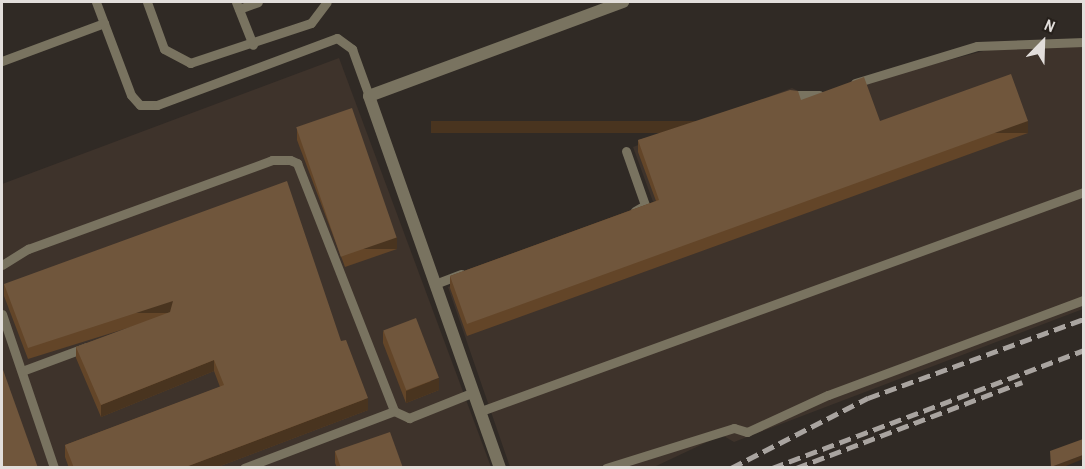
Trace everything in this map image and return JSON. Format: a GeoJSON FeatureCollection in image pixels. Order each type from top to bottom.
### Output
{"type":"FeatureCollection","features":[{"type":"Feature","properties":{"kind":"street"},"geometry":{"type":"LineString","coordinates":[[500,468],[369,96],[623,2]]}},
{"type":"Feature","properties":{"kind":"lane"},"geometry":{"type":"LineString","coordinates":[[96,2],[131,96],[140,105],[157,105],[337,38],[352,48],[369,96]]}},
{"type":"Feature","properties":{"kind":"lane"},"geometry":{"type":"LineString","coordinates":[[147,2],[165,49],[176,60],[201,63],[311,23],[327,2]]}},
{"type":"Feature","properties":{"kind":"lane"},"geometry":{"type":"LineString","coordinates":[[253,45],[237,5],[258,2]]}},
{"type":"Feature","properties":{"kind":"lane"},"geometry":{"type":"LineString","coordinates":[[2,61],[104,22]]}},
{"type":"Feature","properties":{"kind":"lane"},"geometry":{"type":"LineString","coordinates":[[841,87],[977,46],[1083,42]]}},
{"type":"Feature","properties":{"kind":"lane"},"geometry":{"type":"LineString","coordinates":[[778,98],[830,91]]}},
{"type":"Feature","properties":{"kind":"lane"},"geometry":{"type":"LineString","coordinates":[[621,216],[645,205],[626,151]]}},
{"type":"Feature","properties":{"kind":"lane"},"geometry":{"type":"LineString","coordinates":[[2,265],[39,245],[272,160],[290,160],[297,163],[394,411],[409,418],[474,392]]}},
{"type":"Feature","properties":{"kind":"lane"},"geometry":{"type":"LineString","coordinates":[[481,411],[1083,192]]}},
{"type":"Feature","properties":{"kind":"lane"},"geometry":{"type":"LineString","coordinates":[[435,284],[468,272]]}},
{"type":"Feature","properties":{"kind":"lane"},"geometry":{"type":"LineString","coordinates":[[606,468],[734,428],[747,432],[828,395],[1083,300]]}},
{"type":"Feature","properties":{"kind":"lane"},"geometry":{"type":"LineString","coordinates":[[2,314],[54,468]]}},
{"type":"Feature","properties":{"kind":"lane"},"geometry":{"type":"LineString","coordinates":[[22,371],[101,342]]}},
{"type":"Feature","properties":{"kind":"lane"},"geometry":{"type":"LineString","coordinates":[[244,468],[394,411]]}},
{"type":"Feature","properties":{"kind":"shaded area"},"geometry":{"type":"Polygon","coordinates":[[[1002,46],[1083,47],[1083,309],[734,442],[722,435],[654,467],[510,467],[448,287],[656,210],[633,147],[792,88],[811,97],[1002,46]]]}},
{"type":"Feature","properties":{"kind":"shaded area"},"geometry":{"type":"Polygon","coordinates":[[[339,58],[491,467],[2,468],[2,184],[339,58]]]}},
{"type":"Feature","properties":{"kind":"building"},"geometry":{"type":"Polygon","coordinates":[[[1011,74],[1028,121],[467,324],[450,276],[659,200],[638,140],[790,90],[798,91],[801,100],[864,77],[880,121],[1011,74]]]}},
{"type":"Feature","properties":{"kind":"building"},"geometry":{"type":"Polygon","coordinates":[[[352,108],[397,238],[341,257],[296,127],[352,108]]]}},
{"type":"Feature","properties":{"kind":"building"},"geometry":{"type":"Polygon","coordinates":[[[287,181],[341,341],[346,340],[368,398],[183,468],[74,468],[65,445],[224,385],[214,360],[101,405],[76,347],[170,312],[173,301],[28,348],[4,284],[287,181]]]}},
{"type":"Feature","properties":{"kind":"building"},"geometry":{"type":"Polygon","coordinates":[[[416,318],[439,378],[406,390],[383,331],[416,318]]]}},
{"type":"Feature","properties":{"kind":"building"},"geometry":{"type":"Polygon","coordinates":[[[2,367],[38,468],[2,468],[2,367]]]}},
{"type":"Feature","properties":{"kind":"building"},"geometry":{"type":"Polygon","coordinates":[[[390,432],[403,468],[341,468],[335,451],[390,432]]]}},
{"type":"Feature","properties":{"kind":"building"},"geometry":{"type":"Polygon","coordinates":[[[1083,439],[1083,455],[1051,467],[1050,451],[1083,439]]]}},
{"type":"Feature","properties":{"kind":"railway"},"geometry":{"type":"LineString","coordinates":[[731,468],[868,398],[1084,319]]}},
{"type":"Feature","properties":{"kind":"railway"},"geometry":{"type":"LineString","coordinates":[[772,468],[1084,350]]}},
{"type":"Feature","properties":{"kind":"railway"},"geometry":{"type":"LineString","coordinates":[[796,468],[1022,382]]}}]}
